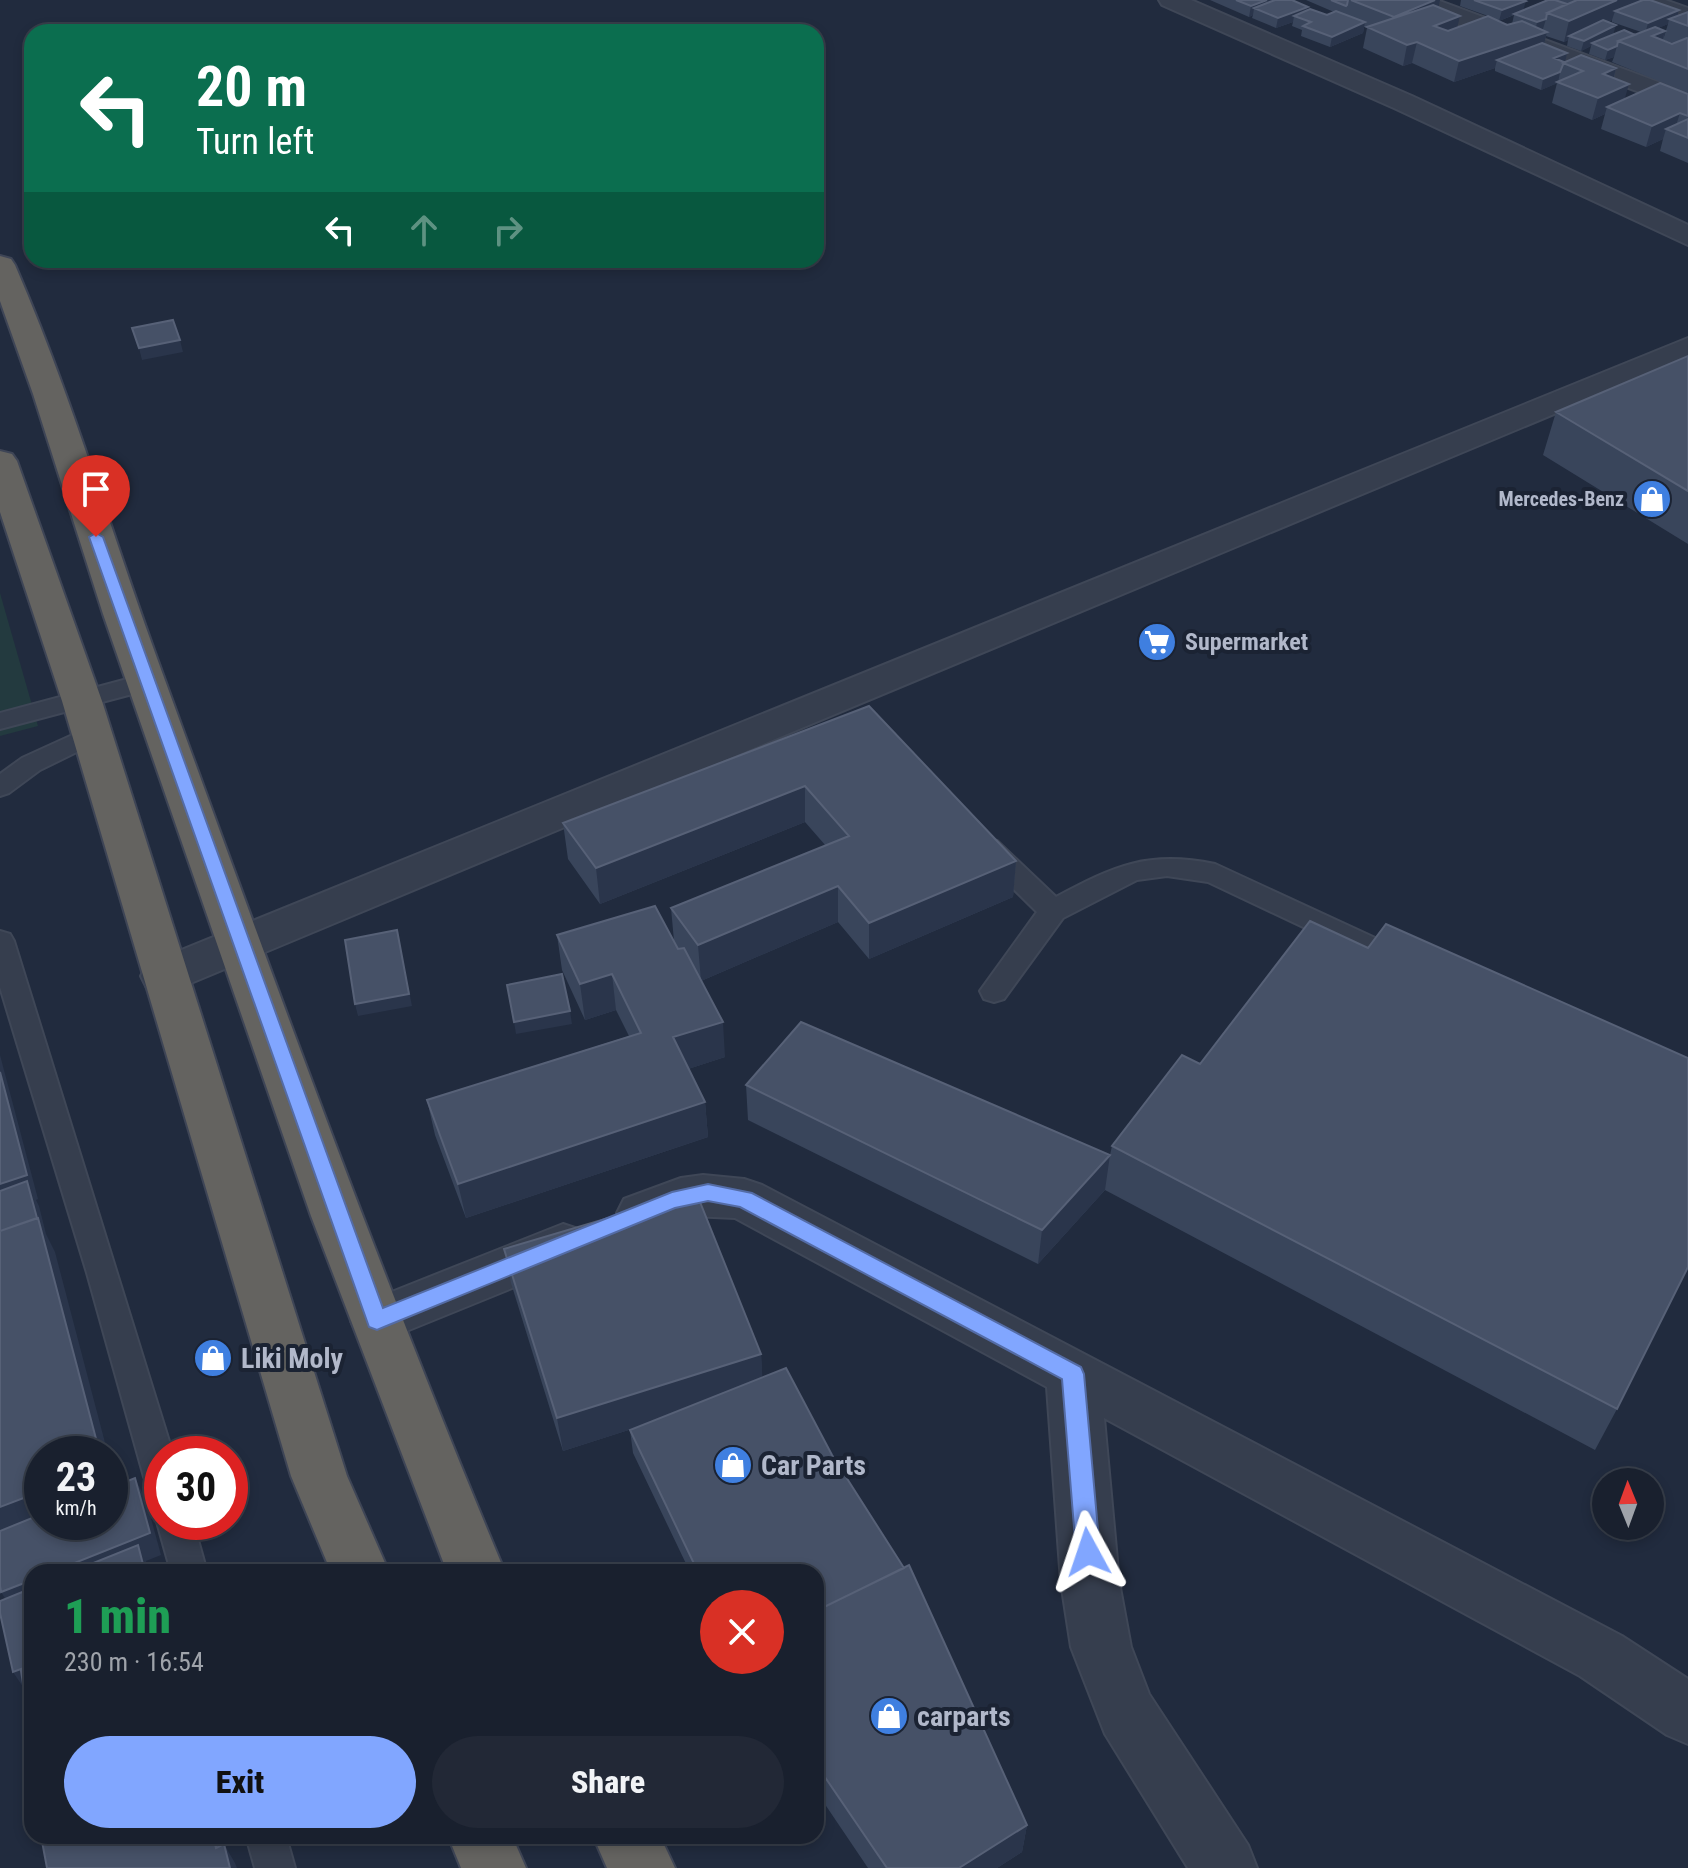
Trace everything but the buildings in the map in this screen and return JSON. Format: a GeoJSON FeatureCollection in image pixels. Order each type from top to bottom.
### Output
{"type":"FeatureCollection","features":[{"type":"Feature","properties":{"kind":"highway"},"geometry":{"type":"LineString","coordinates":[[0,265],[23,315],[146,682],[415,1428],[473,1564]]}},
{"type":"Feature","properties":{"kind":"highway"},"geometry":{"type":"LineString","coordinates":[[0,461],[86,718],[319,1476],[357,1564]]}},
{"type":"Feature","properties":{"kind":"highway"},"geometry":{"type":"LineString","coordinates":[[483,1844],[494,1868]]}},
{"type":"Feature","properties":{"kind":"highway"},"geometry":{"type":"LineString","coordinates":[[629,1844],[643,1868]]}},
{"type":"Feature","properties":{"kind":"street"},"geometry":{"type":"LineString","coordinates":[[1171,0],[1403,102],[1688,236]]}},
{"type":"Feature","properties":{"kind":"street"},"geometry":{"type":"LineString","coordinates":[[1414,0],[1688,102]]}},
{"type":"Feature","properties":{"kind":"street"},"geometry":{"type":"LineString","coordinates":[[1643,0],[1688,6]]}},
{"type":"Feature","properties":{"kind":"street"},"geometry":{"type":"LineString","coordinates":[[1643,0],[1688,17]]}},
{"type":"Feature","properties":{"kind":"street"},"geometry":{"type":"LineString","coordinates":[[163,976],[847,710],[1688,347]]}},
{"type":"Feature","properties":{"kind":"street"},"geometry":{"type":"LineString","coordinates":[[377,1321],[672,1200],[708,1192],[744,1199],[1601,1656],[1688,1714]]}},
{"type":"Feature","properties":{"kind":"street"},"geometry":{"type":"LineString","coordinates":[[1073,1374],[1090,1582],[1101,1647],[1126,1713],[1225,1868]]}},
{"type":"Feature","properties":{"kind":"lane"},"geometry":{"type":"LineString","coordinates":[[0,787],[86,718],[146,682]]}},
{"type":"Feature","properties":{"kind":"lane"},"geometry":{"type":"LineString","coordinates":[[0,721],[86,718]]}},
{"type":"Feature","properties":{"kind":"lane"},"geometry":{"type":"LineString","coordinates":[[974,834],[1053,911]]}},
{"type":"Feature","properties":{"kind":"lane"},"geometry":{"type":"LineString","coordinates":[[994,991],[1053,911],[1137,868],[1166,865],[1189,866],[1215,874],[1430,975]]}},
{"type":"Feature","properties":{"kind":"lane"},"geometry":{"type":"LineString","coordinates":[[0,941],[150,1436]]}},
{"type":"Feature","properties":{"kind":"lane"},"geometry":{"type":"LineString","coordinates":[[180,1540],[187,1564]]}},
{"type":"Feature","properties":{"kind":"lane"},"geometry":{"type":"LineString","coordinates":[[268,1844],[275,1868]]}},
{"type":"Feature","properties":{"kind":"green space"},"geometry":{"type":"Polygon","coordinates":[[[0,593],[38,726],[0,736],[0,593]]]}},
{"type":"Feature","properties":{"kind":"place","name":"Mercedes-Benz"},"geometry":{"type":"Point","coordinates":[1652,499]}},
{"type":"Feature","properties":{"kind":"place","name":"Supermarket"},"geometry":{"type":"Point","coordinates":[1157,642]}},
{"type":"Feature","properties":{"kind":"place","name":"Liki Moly"},"geometry":{"type":"Point","coordinates":[213,1358]}},
{"type":"Feature","properties":{"kind":"place","name":"Car Parts"},"geometry":{"type":"Point","coordinates":[733,1465]}},
{"type":"Feature","properties":{"kind":"place","name":"carparts"},"geometry":{"type":"Point","coordinates":[889,1716]}},
{"type":"Feature","properties":{"kind":"route"},"geometry":{"type":"LineString","coordinates":[[96,537],[377,1321],[672,1200],[708,1192],[744,1199],[1073,1374],[1088,1552]]}}]}
